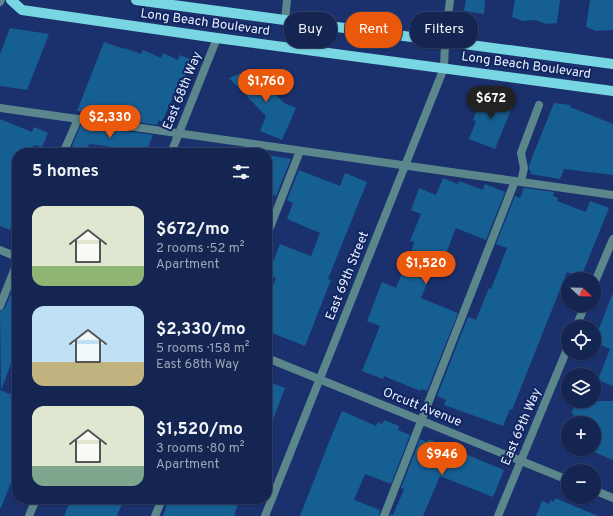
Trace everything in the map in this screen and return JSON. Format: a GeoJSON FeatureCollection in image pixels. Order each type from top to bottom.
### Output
{"type":"FeatureCollection","features":[{"type":"Feature","properties":{"kind":"main road","name":"Long Beach Boulevard"},"geometry":{"type":"LineString","coordinates":[[12,0],[22,10],[217,38],[613,91]]}},
{"type":"Feature","properties":{"kind":"main road","name":"Long Beach Boulevard"},"geometry":{"type":"LineString","coordinates":[[136,0],[284,20]]}},
{"type":"Feature","properties":{"kind":"main road","name":"Long Beach Boulevard"},"geometry":{"type":"LineString","coordinates":[[337,27],[410,37]]}},
{"type":"Feature","properties":{"kind":"main road","name":"Long Beach Boulevard"},"geometry":{"type":"LineString","coordinates":[[478,46],[613,64]]}},
{"type":"Feature","properties":{"kind":"street"},"geometry":{"type":"LineString","coordinates":[[285,12],[287,0]]}},
{"type":"Feature","properties":{"kind":"street","name":"East 69th Street"},"geometry":{"type":"LineString","coordinates":[[449,12],[450,0]]}},
{"type":"Feature","properties":{"kind":"street","name":"East 68th Way"},"geometry":{"type":"LineString","coordinates":[[173,148],[217,38]]}},
{"type":"Feature","properties":{"kind":"street","name":"East 69th Street"},"geometry":{"type":"LineString","coordinates":[[272,499],[444,68],[445,48]]}},
{"type":"Feature","properties":{"kind":"street"},"geometry":{"type":"LineString","coordinates":[[384,516],[421,420],[524,168],[522,153],[539,105]]}},
{"type":"Feature","properties":{"kind":"street"},"geometry":{"type":"LineString","coordinates":[[0,108],[613,195]]}},
{"type":"Feature","properties":{"kind":"street"},"geometry":{"type":"LineString","coordinates":[[65,148],[78,119]]}},
{"type":"Feature","properties":{"kind":"street"},"geometry":{"type":"LineString","coordinates":[[272,222],[300,150]]}},
{"type":"Feature","properties":{"kind":"street"},"geometry":{"type":"LineString","coordinates":[[599,272],[613,239]]}},
{"type":"Feature","properties":{"kind":"street"},"geometry":{"type":"LineString","coordinates":[[0,250],[12,255]]}},
{"type":"Feature","properties":{"kind":"street"},"geometry":{"type":"LineString","coordinates":[[0,306],[12,276]]}},
{"type":"Feature","properties":{"kind":"street","name":"Orcutt Avenue"},"geometry":{"type":"LineString","coordinates":[[272,360],[561,477]]}},
{"type":"Feature","properties":{"kind":"street","name":"East 69th Way"},"geometry":{"type":"LineString","coordinates":[[498,516],[562,360]]}},
{"type":"Feature","properties":{"kind":"street"},"geometry":{"type":"LineString","coordinates":[[601,493],[613,498]]}},
{"type":"Feature","properties":{"kind":"street"},"geometry":{"type":"LineString","coordinates":[[29,516],[34,504]]}},
{"type":"Feature","properties":{"kind":"street"},"geometry":{"type":"LineString","coordinates":[[155,516],[160,504]]}},
{"type":"Feature","properties":{"kind":"street","name":"East 69th Street"},"geometry":{"type":"LineString","coordinates":[[265,516],[270,504]]}},
{"type":"Feature","properties":{"kind":"building"},"geometry":{"type":"Polygon","coordinates":[[[466,0],[485,0],[484,14],[464,11],[466,0]]]}},
{"type":"Feature","properties":{"kind":"building"},"geometry":{"type":"Polygon","coordinates":[[[515,0],[560,0],[557,23],[546,24],[536,20],[523,21],[512,17],[515,0]]]}},
{"type":"Feature","properties":{"kind":"building"},"geometry":{"type":"Polygon","coordinates":[[[590,0],[613,0],[613,30],[596,31],[586,27],[590,0]]]}},
{"type":"Feature","properties":{"kind":"building"},"geometry":{"type":"Polygon","coordinates":[[[10,28],[49,34],[27,90],[0,86],[0,54],[10,28]]]}},
{"type":"Feature","properties":{"kind":"building"},"geometry":{"type":"Polygon","coordinates":[[[104,42],[141,54],[143,50],[161,58],[163,53],[178,60],[180,55],[192,60],[182,85],[179,83],[162,122],[159,120],[157,125],[84,114],[85,112],[77,111],[104,42]]]}},
{"type":"Feature","properties":{"kind":"building"},"geometry":{"type":"Polygon","coordinates":[[[251,69],[284,103],[296,108],[282,140],[260,131],[266,116],[229,78],[251,69]]]}},
{"type":"Feature","properties":{"kind":"building"},"geometry":{"type":"Polygon","coordinates":[[[486,96],[515,100],[495,149],[469,139],[476,121],[473,120],[481,99],[484,100],[486,96]]]}},
{"type":"Feature","properties":{"kind":"building"},"geometry":{"type":"Polygon","coordinates":[[[554,103],[571,105],[570,107],[613,124],[613,175],[564,169],[560,179],[530,174],[531,171],[529,170],[529,165],[554,103]]]}},
{"type":"Feature","properties":{"kind":"building"},"geometry":{"type":"Polygon","coordinates":[[[0,119],[32,132],[34,127],[48,133],[42,147],[34,145],[33,148],[12,148],[12,225],[10,230],[0,226],[0,119]]]}},
{"type":"Feature","properties":{"kind":"building"},"geometry":{"type":"Polygon","coordinates":[[[81,125],[153,135],[148,148],[122,148],[89,144],[87,148],[74,148],[72,146],[81,125]]]}},
{"type":"Feature","properties":{"kind":"building"},"geometry":{"type":"Polygon","coordinates":[[[272,156],[291,159],[276,196],[272,194],[272,156]]]}},
{"type":"Feature","properties":{"kind":"building"},"geometry":{"type":"Polygon","coordinates":[[[300,167],[299,170],[340,186],[345,173],[367,182],[328,279],[331,280],[305,346],[272,333],[272,287],[276,278],[272,276],[272,265],[280,244],[311,256],[320,233],[287,219],[293,203],[287,200],[300,167]]]}},
{"type":"Feature","properties":{"kind":"building"},"geometry":{"type":"Polygon","coordinates":[[[443,178],[458,184],[459,181],[483,190],[485,184],[505,192],[486,240],[456,228],[437,276],[431,274],[421,298],[458,313],[427,391],[421,389],[420,391],[384,376],[383,379],[362,371],[380,326],[367,321],[382,282],[396,288],[412,250],[414,242],[410,241],[421,214],[411,210],[419,188],[436,195],[443,178]]]}},
{"type":"Feature","properties":{"kind":"building"},"geometry":{"type":"Polygon","coordinates":[[[524,188],[554,192],[553,196],[558,198],[557,201],[586,212],[590,201],[609,208],[583,272],[561,272],[561,287],[512,410],[510,409],[503,426],[444,405],[446,400],[437,396],[468,317],[476,320],[489,288],[491,289],[507,248],[496,244],[515,196],[520,198],[524,188]]]}},
{"type":"Feature","properties":{"kind":"building"},"geometry":{"type":"Polygon","coordinates":[[[12,291],[12,361],[1,390],[0,311],[5,308],[12,291]]]}},
{"type":"Feature","properties":{"kind":"building"},"geometry":{"type":"Polygon","coordinates":[[[613,295],[613,386],[601,381],[601,372],[610,349],[601,345],[601,324],[613,295]]]}},
{"type":"Feature","properties":{"kind":"building"},"geometry":{"type":"Polygon","coordinates":[[[272,383],[285,388],[272,422],[272,383]]]}},
{"type":"Feature","properties":{"kind":"building"},"geometry":{"type":"Polygon","coordinates":[[[0,390],[12,395],[12,480],[0,508],[0,390]]]}},
{"type":"Feature","properties":{"kind":"building"},"geometry":{"type":"Polygon","coordinates":[[[601,401],[613,401],[613,460],[601,455],[601,416],[573,416],[574,414],[571,413],[574,408],[601,408],[601,401]]]}},
{"type":"Feature","properties":{"kind":"building"},"geometry":{"type":"Polygon","coordinates":[[[342,411],[376,426],[378,422],[382,424],[384,420],[399,426],[398,430],[410,435],[391,484],[365,474],[354,500],[380,510],[379,516],[300,516],[329,442],[342,411]]]}},
{"type":"Feature","properties":{"kind":"building"},"geometry":{"type":"Polygon","coordinates":[[[420,439],[427,442],[429,439],[504,470],[493,497],[440,476],[423,516],[390,516],[391,514],[393,515],[404,489],[401,488],[420,439]]]}},
{"type":"Feature","properties":{"kind":"building"},"geometry":{"type":"Polygon","coordinates":[[[555,498],[561,501],[561,504],[569,504],[598,516],[536,516],[542,501],[549,504],[551,500],[554,502],[555,498]]]}},
{"type":"Feature","properties":{"kind":"building"},"geometry":{"type":"Polygon","coordinates":[[[69,504],[122,504],[117,516],[64,516],[69,504]]]}},
{"type":"Feature","properties":{"kind":"building"},"geometry":{"type":"Polygon","coordinates":[[[167,504],[238,504],[234,516],[163,516],[167,504]]]}}]}
